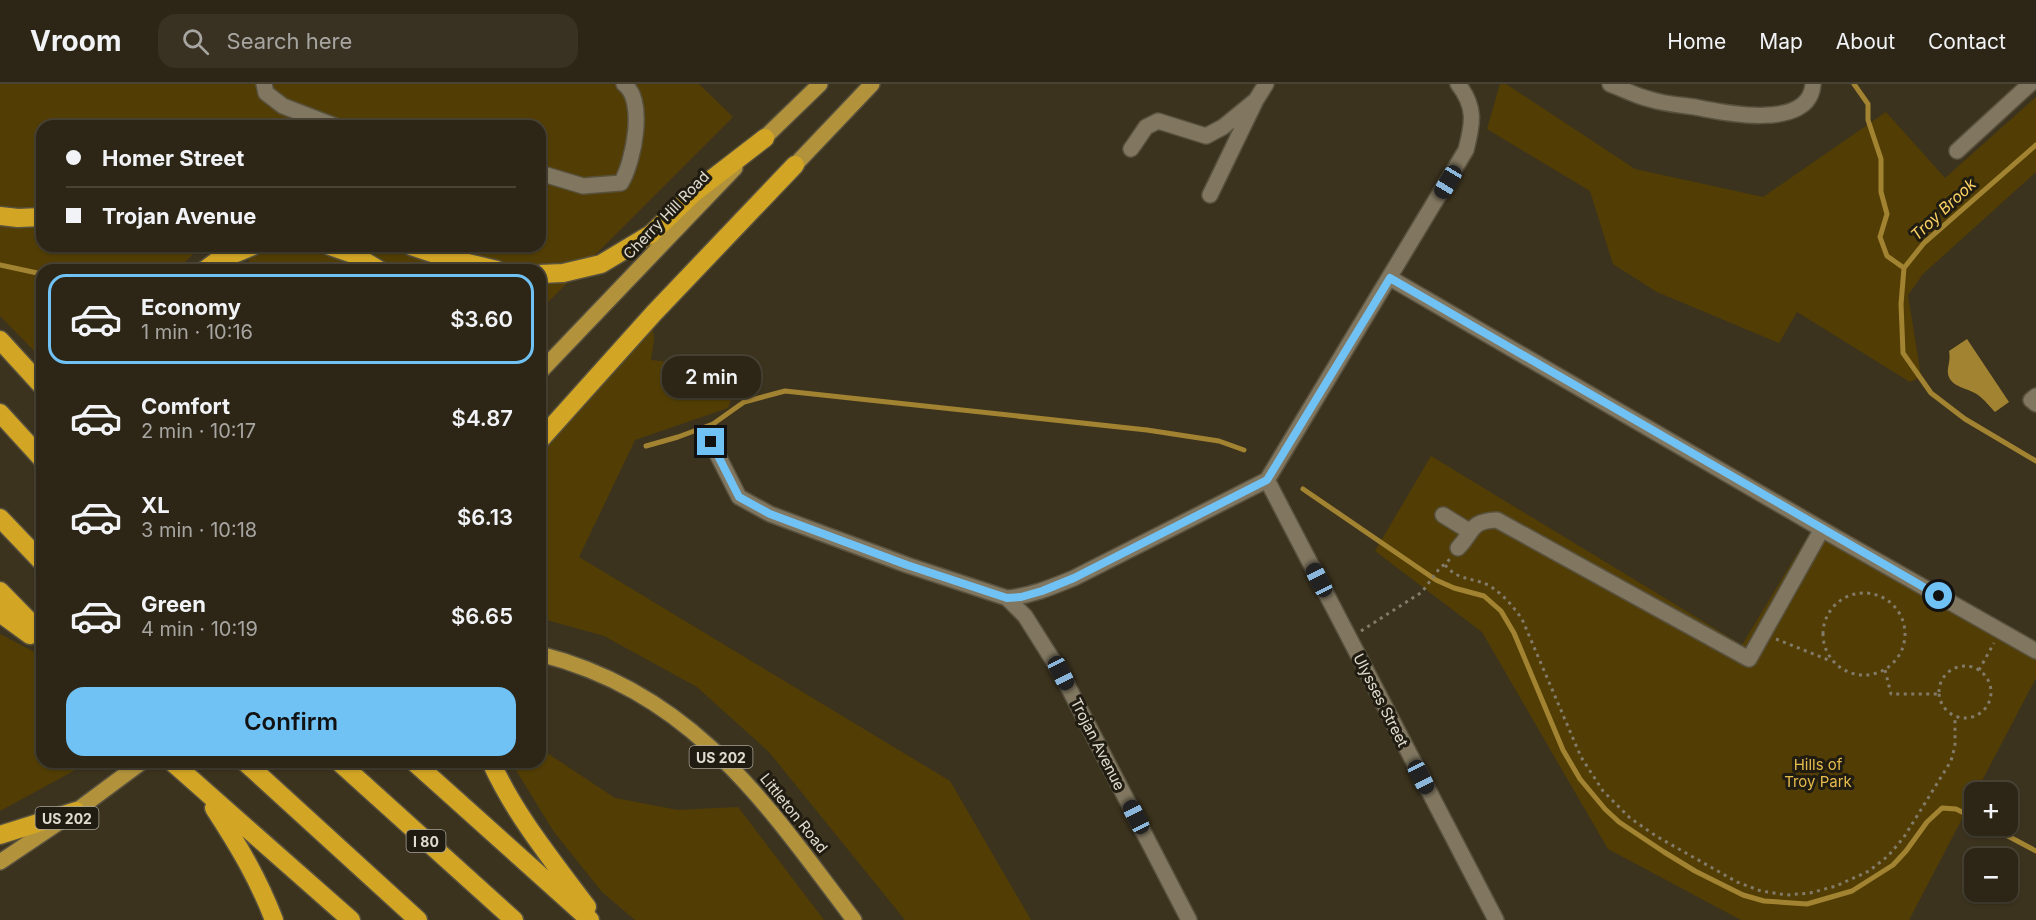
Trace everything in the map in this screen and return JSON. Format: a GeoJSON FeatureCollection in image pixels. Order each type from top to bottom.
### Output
{"type":"FeatureCollection","features":[{"type":"Feature","properties":{"kind":"highway"},"geometry":{"type":"LineString","coordinates":[[546,274],[563,273],[601,264],[651,234],[695,192],[765,138]]}},
{"type":"Feature","properties":{"kind":"highway"},"geometry":{"type":"LineString","coordinates":[[546,433],[654,313],[795,165]]}},
{"type":"Feature","properties":{"kind":"highway"},"geometry":{"type":"LineString","coordinates":[[0,216],[36,217]]}},
{"type":"Feature","properties":{"kind":"highway"},"geometry":{"type":"LineString","coordinates":[[213,264],[239,252]]}},
{"type":"Feature","properties":{"kind":"highway"},"geometry":{"type":"LineString","coordinates":[[347,252],[369,264]]}},
{"type":"Feature","properties":{"kind":"highway"},"geometry":{"type":"LineString","coordinates":[[429,252],[470,264]]}},
{"type":"Feature","properties":{"kind":"highway"},"geometry":{"type":"LineString","coordinates":[[0,340],[36,379]]}},
{"type":"Feature","properties":{"kind":"highway"},"geometry":{"type":"LineString","coordinates":[[0,413],[36,452]]}},
{"type":"Feature","properties":{"kind":"highway"},"geometry":{"type":"LineString","coordinates":[[0,518],[36,556]]}},
{"type":"Feature","properties":{"kind":"highway"},"geometry":{"type":"LineString","coordinates":[[0,591],[36,628]]}},
{"type":"Feature","properties":{"kind":"highway"},"geometry":{"type":"LineString","coordinates":[[0,613],[36,640]]}},
{"type":"Feature","properties":{"kind":"highway"},"geometry":{"type":"LineString","coordinates":[[179,768],[351,920]]}},
{"type":"Feature","properties":{"kind":"highway"},"geometry":{"type":"LineString","coordinates":[[252,768],[418,920]]}},
{"type":"Feature","properties":{"kind":"highway","name":"I 80"},"geometry":{"type":"LineString","coordinates":[[346,768],[514,920]]}},
{"type":"Feature","properties":{"kind":"highway"},"geometry":{"type":"LineString","coordinates":[[421,768],[590,920]]}},
{"type":"Feature","properties":{"kind":"highway"},"geometry":{"type":"LineString","coordinates":[[494,768],[528,829],[597,920]]}},
{"type":"Feature","properties":{"kind":"highway"},"geometry":{"type":"LineString","coordinates":[[200,786],[241,848],[254,872],[274,920]]}},
{"type":"Feature","properties":{"kind":"highway"},"geometry":{"type":"LineString","coordinates":[[0,835],[76,811]]}},
{"type":"Feature","properties":{"kind":"main road","name":"Cherry Hill Road"},"geometry":{"type":"LineString","coordinates":[[546,366],[820,84]]}},
{"type":"Feature","properties":{"kind":"main road"},"geometry":{"type":"LineString","coordinates":[[795,165],[872,84]]}},
{"type":"Feature","properties":{"kind":"main road","name":"Littleton Road"},"geometry":{"type":"LineString","coordinates":[[546,656],[599,673],[644,696],[716,751],[769,807],[854,920]]}},
{"type":"Feature","properties":{"kind":"main road","name":"US 202"},"geometry":{"type":"LineString","coordinates":[[0,864],[134,768]]}},
{"type":"Feature","properties":{"kind":"street"},"geometry":{"type":"LineString","coordinates":[[264,84],[266,93],[283,106],[319,120]]}},
{"type":"Feature","properties":{"kind":"street"},"geometry":{"type":"LineString","coordinates":[[546,175],[584,186],[621,183],[628,170],[634,145],[635,98],[624,84]]}},
{"type":"Feature","properties":{"kind":"street"},"geometry":{"type":"LineString","coordinates":[[1210,195],[1266,84]]}},
{"type":"Feature","properties":{"kind":"street"},"geometry":{"type":"LineString","coordinates":[[1007,598],[1042,591],[1074,578],[1267,480],[1466,150],[1472,126],[1472,114],[1470,103],[1458,84]]}},
{"type":"Feature","properties":{"kind":"street"},"geometry":{"type":"LineString","coordinates":[[1610,84],[1650,100],[1747,116],[1788,112],[1806,103],[1813,91],[1813,84]]}},
{"type":"Feature","properties":{"kind":"street"},"geometry":{"type":"LineString","coordinates":[[1957,151],[2030,84]]}},
{"type":"Feature","properties":{"kind":"street"},"geometry":{"type":"LineString","coordinates":[[1131,149],[1146,127],[1158,121],[1206,136],[1224,127],[1256,100]]}},
{"type":"Feature","properties":{"kind":"street"},"geometry":{"type":"LineString","coordinates":[[1390,278],[2036,651]]}},
{"type":"Feature","properties":{"kind":"street"},"geometry":{"type":"LineString","coordinates":[[2036,396],[2031,400],[2036,404]]}},
{"type":"Feature","properties":{"kind":"street","name":"Trojan Avenue"},"geometry":{"type":"LineString","coordinates":[[711,442],[739,497],[770,514],[907,565],[1007,598],[1025,616],[1061,673],[1189,920]]}},
{"type":"Feature","properties":{"kind":"street","name":"Ulysses Street"},"geometry":{"type":"LineString","coordinates":[[1267,480],[1496,920]]}},
{"type":"Feature","properties":{"kind":"street"},"geometry":{"type":"LineString","coordinates":[[1443,515],[1469,531]]}},
{"type":"Feature","properties":{"kind":"street"},"geometry":{"type":"LineString","coordinates":[[1458,548],[1474,525],[1485,520],[1497,520],[1749,658],[1822,529]]}},
{"type":"Feature","properties":{"kind":"path"},"geometry":{"type":"LineString","coordinates":[[1445,565],[1460,578],[1487,585],[1498,592],[1512,605],[1522,619],[1581,757],[1603,791],[1630,818],[1656,836],[1737,882],[1761,891],[1787,895],[1810,893],[1836,886],[1869,871],[1888,856],[1910,828],[1951,761],[1955,746],[1955,716]]}},
{"type":"Feature","properties":{"kind":"path"},"geometry":{"type":"LineString","coordinates":[[1349,638],[1422,592],[1439,569]]}},
{"type":"Feature","properties":{"kind":"path"},"geometry":{"type":"LineString","coordinates":[[1869,593],[1883,597],[1902,617],[1905,643],[1900,655],[1885,670],[1868,675],[1855,675],[1843,670],[1833,661],[1824,642],[1825,621],[1831,609],[1842,599],[1855,594],[1869,593]]}},
{"type":"Feature","properties":{"kind":"path"},"geometry":{"type":"LineString","coordinates":[[1979,670],[2001,631]]}},
{"type":"Feature","properties":{"kind":"path"},"geometry":{"type":"LineString","coordinates":[[1763,633],[1833,661]]}},
{"type":"Feature","properties":{"kind":"path"},"geometry":{"type":"LineString","coordinates":[[1962,666],[1979,670],[1989,683],[1989,700],[1979,714],[1971,717],[1955,716],[1942,704],[1940,694],[1942,680],[1954,668],[1962,666]]}},
{"type":"Feature","properties":{"kind":"path"},"geometry":{"type":"LineString","coordinates":[[1885,670],[1891,694],[1940,694]]}},
{"type":"Feature","properties":{"kind":"green space"},"geometry":{"type":"Polygon","coordinates":[[[0,84],[699,84],[733,117],[546,304],[546,264],[250,264],[246,252],[546,252],[546,120],[36,120],[36,252],[196,252],[183,264],[36,264],[36,353],[0,316],[0,84]]]}},
{"type":"Feature","properties":{"kind":"green space"},"geometry":{"type":"Polygon","coordinates":[[[1500,84],[1506,84],[1635,169],[1763,197],[1886,112],[1945,178],[2036,97],[2036,172],[1923,274],[1908,295],[1921,377],[1910,382],[1797,312],[1779,343],[1657,292],[1613,264],[1590,191],[1487,129],[1500,84]]]}},
{"type":"Feature","properties":{"kind":"green space"},"geometry":{"type":"Polygon","coordinates":[[[650,315],[654,338],[651,360],[742,370],[728,408],[635,440],[579,557],[950,781],[1031,920],[905,920],[769,752],[697,687],[604,636],[546,620],[546,419],[650,315]]]}},
{"type":"Feature","properties":{"kind":"green space","name":"Hills of Troy Park"},"geometry":{"type":"Polygon","coordinates":[[[1431,456],[1742,645],[1815,524],[2036,652],[2036,678],[1981,782],[1964,782],[1964,815],[1909,920],[1741,920],[1608,849],[1482,632],[1375,551],[1431,456]]]}},
{"type":"Feature","properties":{"kind":"green space"},"geometry":{"type":"Polygon","coordinates":[[[0,634],[36,653],[36,768],[79,768],[0,811],[0,634]]]}},
{"type":"Feature","properties":{"kind":"green space"},"geometry":{"type":"Polygon","coordinates":[[[546,752],[615,798],[678,810],[738,807],[824,920],[635,920],[602,892],[554,832],[515,768],[546,768],[546,752]]]}},
{"type":"Feature","properties":{"kind":"shaded area"},"geometry":{"type":"Polygon","coordinates":[[[1967,339],[2009,402],[1995,412],[1978,395],[1956,385],[1948,374],[1949,351],[1967,339]]]}},
{"type":"Feature","properties":{"kind":"waterway"},"geometry":{"type":"LineString","coordinates":[[1854,84],[1868,104],[1868,120],[1881,159],[1881,192],[1887,214],[1880,237],[1887,256],[1904,268]]}},
{"type":"Feature","properties":{"kind":"waterway","name":"Troy Brook"},"geometry":{"type":"LineString","coordinates":[[2036,145],[1924,243],[1904,268],[1901,304],[1903,353],[1931,393],[1965,419],[2036,461]]}},
{"type":"Feature","properties":{"kind":"waterway"},"geometry":{"type":"LineString","coordinates":[[0,265],[36,273]]}},
{"type":"Feature","properties":{"kind":"waterway"},"geometry":{"type":"LineString","coordinates":[[646,446],[713,424],[744,402],[785,391],[1147,430],[1219,441],[1244,450]]}},
{"type":"Feature","properties":{"kind":"waterway"},"geometry":{"type":"LineString","coordinates":[[1303,489],[1436,580],[1454,588],[1484,596],[1501,611],[1514,633],[1563,750],[1580,779],[1605,809],[1619,822],[1664,852],[1695,871],[1743,895],[1764,901],[1807,904],[1852,891],[1893,865],[1927,822],[1942,808],[1956,809],[1964,813]]}},
{"type":"Feature","properties":{"kind":"waterway"},"geometry":{"type":"LineString","coordinates":[[2008,836],[2036,851]]}},
{"type":"Feature","properties":{"kind":"route"},"geometry":{"type":"LineString","coordinates":[[711,442],[739,497],[770,514],[907,565],[1007,598],[1021,597],[1074,578],[1267,480],[1390,278],[1939,596]]}}]}
